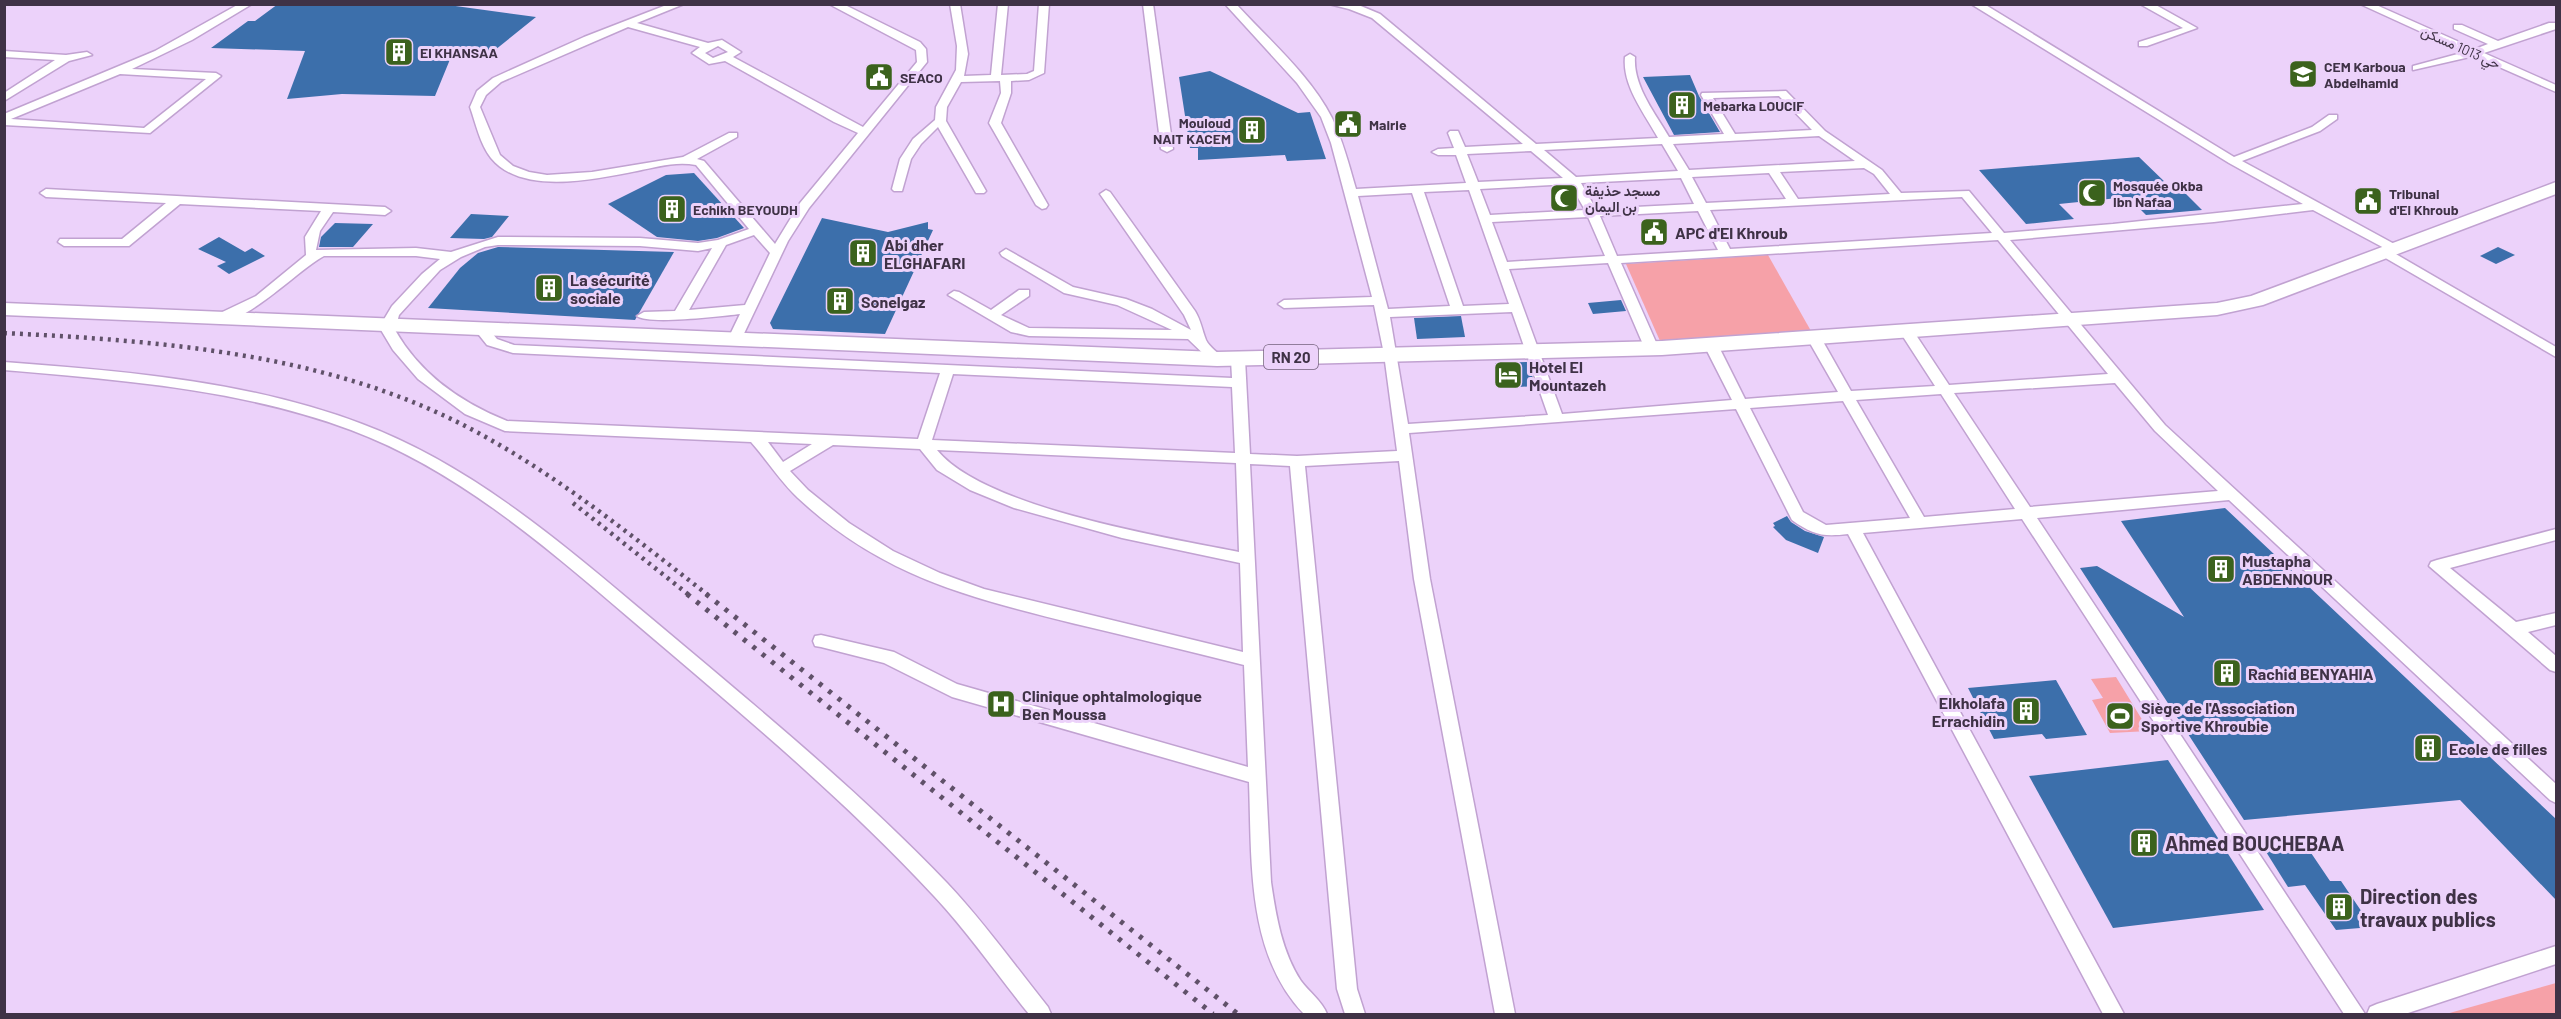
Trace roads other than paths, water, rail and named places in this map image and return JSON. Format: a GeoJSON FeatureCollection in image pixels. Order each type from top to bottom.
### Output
{"type":"FeatureCollection","features":[{"type":"Feature","properties":{"kind":"main road","name":"RN 20"},"geometry":{"type":"LineString","coordinates":[[4,309],[482,330],[684,347],[734,341],[1227,359],[1652,349],[2217,309],[2256,301],[2556,188]]}},
{"type":"Feature","properties":{"kind":"street"},"geometry":{"type":"LineString","coordinates":[[4,118],[122,72],[217,24],[247,4]]}},
{"type":"Feature","properties":{"kind":"street"},"geometry":{"type":"LineString","coordinates":[[679,4],[509,74],[481,93],[475,107],[495,156],[511,169],[555,178],[686,160],[733,135]]}},
{"type":"Feature","properties":{"kind":"street"},"geometry":{"type":"LineString","coordinates":[[734,341],[776,253],[804,206],[918,69],[923,56],[921,49],[909,39],[834,4]]}},
{"type":"Feature","properties":{"kind":"street"},"geometry":{"type":"LineString","coordinates":[[955,4],[963,57],[958,79],[941,108],[940,121],[980,191]]}},
{"type":"Feature","properties":{"kind":"street"},"geometry":{"type":"LineString","coordinates":[[1003,4],[1001,77],[1006,93],[995,123],[1042,205]]}},
{"type":"Feature","properties":{"kind":"street"},"geometry":{"type":"LineString","coordinates":[[958,79],[1029,77],[1040,73],[1044,4]]}},
{"type":"Feature","properties":{"kind":"street"},"geometry":{"type":"LineString","coordinates":[[1148,4],[1167,149]]}},
{"type":"Feature","properties":{"kind":"street"},"geometry":{"type":"LineString","coordinates":[[1230,4],[1301,81],[1318,104],[1337,143],[1349,193],[1373,270],[1391,354],[1422,579],[1505,1014]]}},
{"type":"Feature","properties":{"kind":"street"},"geometry":{"type":"LineString","coordinates":[[1334,4],[1365,10],[1377,16],[1574,182],[1593,214],[1652,349]]}},
{"type":"Feature","properties":{"kind":"street"},"geometry":{"type":"LineString","coordinates":[[1976,4],[2233,161],[2315,206],[2556,352]]}},
{"type":"Feature","properties":{"kind":"street"},"geometry":{"type":"LineString","coordinates":[[2143,44],[2192,28],[2145,4]]}},
{"type":"Feature","properties":{"kind":"street","name":"حي 1013 مسكن"},"geometry":{"type":"LineString","coordinates":[[2365,4],[2556,89]]}},
{"type":"Feature","properties":{"kind":"street"},"geometry":{"type":"LineString","coordinates":[[628,24],[708,46]]}},
{"type":"Feature","properties":{"kind":"street"},"geometry":{"type":"LineString","coordinates":[[2417,68],[2474,53],[2556,26]]}},
{"type":"Feature","properties":{"kind":"street"},"geometry":{"type":"LineString","coordinates":[[2458,27],[2498,45]]}},
{"type":"Feature","properties":{"kind":"street"},"geometry":{"type":"LineString","coordinates":[[720,42],[736,51],[726,57],[713,62],[697,53],[720,42]]}},
{"type":"Feature","properties":{"kind":"street"},"geometry":{"type":"LineString","coordinates":[[4,54],[66,58],[87,56]]}},
{"type":"Feature","properties":{"kind":"street"},"geometry":{"type":"LineString","coordinates":[[726,57],[838,120],[865,132]]}},
{"type":"Feature","properties":{"kind":"street"},"geometry":{"type":"LineString","coordinates":[[1630,57],[1632,81],[1685,174],[1725,252]]}},
{"type":"Feature","properties":{"kind":"street"},"geometry":{"type":"LineString","coordinates":[[4,98],[66,58]]}},
{"type":"Feature","properties":{"kind":"street"},"geometry":{"type":"LineString","coordinates":[[4,123],[146,131],[216,76],[122,72]]}},
{"type":"Feature","properties":{"kind":"street"},"geometry":{"type":"LineString","coordinates":[[1731,136],[1706,95],[1782,93],[1821,133],[1878,172],[1897,195]]}},
{"type":"Feature","properties":{"kind":"street"},"geometry":{"type":"LineString","coordinates":[[2233,161],[2316,129],[2333,117]]}},
{"type":"Feature","properties":{"kind":"street"},"geometry":{"type":"LineString","coordinates":[[898,189],[904,160],[922,135],[940,121]]}},
{"type":"Feature","properties":{"kind":"street"},"geometry":{"type":"LineString","coordinates":[[1438,152],[1821,133]]}},
{"type":"Feature","properties":{"kind":"street"},"geometry":{"type":"LineString","coordinates":[[1454,134],[1557,419]]}},
{"type":"Feature","properties":{"kind":"street"},"geometry":{"type":"LineString","coordinates":[[686,160],[702,166],[776,253]]}},
{"type":"Feature","properties":{"kind":"street"},"geometry":{"type":"LineString","coordinates":[[1349,193],[1866,164]]}},
{"type":"Feature","properties":{"kind":"street"},"geometry":{"type":"LineString","coordinates":[[1773,170],[1794,202]]}},
{"type":"Feature","properties":{"kind":"street"},"geometry":{"type":"LineString","coordinates":[[1417,190],[1458,310]]}},
{"type":"Feature","properties":{"kind":"street"},"geometry":{"type":"LineString","coordinates":[[46,193],[385,211]]}},
{"type":"Feature","properties":{"kind":"street"},"geometry":{"type":"LineString","coordinates":[[1485,219],[1965,193],[2160,428],[2556,795]]}},
{"type":"Feature","properties":{"kind":"street"},"geometry":{"type":"LineString","coordinates":[[1106,194],[1131,233],[1190,314],[1197,327],[1196,338]]}},
{"type":"Feature","properties":{"kind":"street"},"geometry":{"type":"LineString","coordinates":[[64,242],[125,243],[177,200]]}},
{"type":"Feature","properties":{"kind":"street"},"geometry":{"type":"LineString","coordinates":[[1503,266],[2002,235],[2224,218],[2315,206]]}},
{"type":"Feature","properties":{"kind":"street"},"geometry":{"type":"LineString","coordinates":[[312,256],[308,249],[309,238],[330,208]]}},
{"type":"Feature","properties":{"kind":"street"},"geometry":{"type":"LineString","coordinates":[[757,230],[721,243],[698,247],[640,242],[498,241],[451,256],[428,273],[391,316],[388,325],[389,333],[426,382],[490,420],[505,426],[1296,461],[1405,456]]}},
{"type":"Feature","properties":{"kind":"street"},"geometry":{"type":"LineString","coordinates":[[679,316],[721,243]]}},
{"type":"Feature","properties":{"kind":"street"},"geometry":{"type":"LineString","coordinates":[[221,318],[273,291],[312,256],[332,251],[416,252],[451,256]]}},
{"type":"Feature","properties":{"kind":"street"},"geometry":{"type":"LineString","coordinates":[[1006,253],[1069,290],[1139,308],[1196,338],[1227,359],[1238,383],[1262,882],[1267,921],[1276,951],[1290,979],[1317,1014]]}},
{"type":"Feature","properties":{"kind":"street"},"geometry":{"type":"LineString","coordinates":[[993,315],[1024,293]]}},
{"type":"Feature","properties":{"kind":"street"},"geometry":{"type":"LineString","coordinates":[[954,295],[1016,329],[1036,333],[1196,338]]}},
{"type":"Feature","properties":{"kind":"street"},"geometry":{"type":"LineString","coordinates":[[1284,304],[1458,310],[1518,308]]}},
{"type":"Feature","properties":{"kind":"street"},"geometry":{"type":"LineString","coordinates":[[644,316],[679,316],[749,309]]}},
{"type":"Feature","properties":{"kind":"street"},"geometry":{"type":"LineString","coordinates":[[1907,332],[2355,1014]]}},
{"type":"Feature","properties":{"kind":"street"},"geometry":{"type":"LineString","coordinates":[[1814,338],[1920,523]]}},
{"type":"Feature","properties":{"kind":"street"},"geometry":{"type":"LineString","coordinates":[[1711,345],[1797,516],[1825,531],[2230,495]]}},
{"type":"Feature","properties":{"kind":"street"},"geometry":{"type":"LineString","coordinates":[[684,347],[948,370],[1238,383]]}},
{"type":"Feature","properties":{"kind":"street"},"geometry":{"type":"LineString","coordinates":[[4,366],[124,375],[233,391],[356,426],[393,442],[482,494],[598,583],[715,681],[846,798],[942,891],[1041,1014]]}},
{"type":"Feature","properties":{"kind":"street"},"geometry":{"type":"LineString","coordinates":[[948,370],[924,444],[928,453],[940,466],[991,495],[1091,524],[1246,559]]}},
{"type":"Feature","properties":{"kind":"street"},"geometry":{"type":"LineString","coordinates":[[1401,429],[2118,378]]}},
{"type":"Feature","properties":{"kind":"street"},"geometry":{"type":"LineString","coordinates":[[755,437],[802,493],[852,533],[887,554],[950,585],[1251,660]]}},
{"type":"Feature","properties":{"kind":"street"},"geometry":{"type":"LineString","coordinates":[[782,469],[832,440]]}},
{"type":"Feature","properties":{"kind":"street"},"geometry":{"type":"LineString","coordinates":[[1296,461],[1347,989],[1355,1014]]}},
{"type":"Feature","properties":{"kind":"street"},"geometry":{"type":"LineString","coordinates":[[1853,529],[2114,1014]]}},
{"type":"Feature","properties":{"kind":"street"},"geometry":{"type":"LineString","coordinates":[[2556,535],[2437,566],[2556,665]]}},
{"type":"Feature","properties":{"kind":"street"},"geometry":{"type":"LineString","coordinates":[[2514,629],[2556,619]]}},
{"type":"Feature","properties":{"kind":"street"},"geometry":{"type":"LineString","coordinates":[[821,641],[888,657],[952,690],[1257,777]]}},
{"type":"Feature","properties":{"kind":"street"},"geometry":{"type":"LineString","coordinates":[[2377,1014],[2556,955]]}},
{"type":"Feature","properties":{"kind":"railway"},"geometry":{"type":"LineString","coordinates":[[4,333],[124,341],[243,356],[302,367],[360,383],[416,403],[471,429],[533,466],[593,507],[708,595]]}},
{"type":"Feature","properties":{"kind":"railway"},"geometry":{"type":"LineString","coordinates":[[573,503],[689,595]]}},
{"type":"Feature","properties":{"kind":"railway"},"geometry":{"type":"LineString","coordinates":[[687,594],[1213,1014]]}},
{"type":"Feature","properties":{"kind":"railway"},"geometry":{"type":"LineString","coordinates":[[706,594],[1238,1014]]}},
{"type":"Feature","properties":{"kind":"place","name":"El KHANSAA"},"geometry":{"type":"Point","coordinates":[399,52]}},
{"type":"Feature","properties":{"kind":"place","name":"CEM Karboua Abdelhamid"},"geometry":{"type":"Point","coordinates":[2303,74]}},
{"type":"Feature","properties":{"kind":"place","name":"SEACO"},"geometry":{"type":"Point","coordinates":[879,77]}},
{"type":"Feature","properties":{"kind":"place","name":"Mebarka LOUCIF"},"geometry":{"type":"Point","coordinates":[1682,105]}},
{"type":"Feature","properties":{"kind":"place","name":"Mairie"},"geometry":{"type":"Point","coordinates":[1348,124]}},
{"type":"Feature","properties":{"kind":"place","name":"Mouloud NAIT KACEM"},"geometry":{"type":"Point","coordinates":[1252,130]}},
{"type":"Feature","properties":{"kind":"place","name":"Mosquée Okba Ibn Nafaa"},"geometry":{"type":"Point","coordinates":[2092,193]}},
{"type":"Feature","properties":{"kind":"place","name":"مسجد حذيفة بن اليمان"},"geometry":{"type":"Point","coordinates":[1564,198]}},
{"type":"Feature","properties":{"kind":"place","name":"Tribunal d'El Khroub"},"geometry":{"type":"Point","coordinates":[2368,201]}},
{"type":"Feature","properties":{"kind":"place","name":"Echikh BEYOUDH"},"geometry":{"type":"Point","coordinates":[672,209]}},
{"type":"Feature","properties":{"kind":"place","name":"APC d'El Khroub"},"geometry":{"type":"Point","coordinates":[1654,232]}},
{"type":"Feature","properties":{"kind":"place","name":"Abi dher ELGHAFARI"},"geometry":{"type":"Point","coordinates":[863,253]}},
{"type":"Feature","properties":{"kind":"place","name":"La sécurité sociale"},"geometry":{"type":"Point","coordinates":[549,288]}},
{"type":"Feature","properties":{"kind":"place","name":"Sonelgaz"},"geometry":{"type":"Point","coordinates":[840,301]}},
{"type":"Feature","properties":{"kind":"place","name":"Hotel El Mountazeh"},"geometry":{"type":"Point","coordinates":[1508,375]}},
{"type":"Feature","properties":{"kind":"place","name":"Mustapha ABDENNOUR"},"geometry":{"type":"Point","coordinates":[2221,569]}},
{"type":"Feature","properties":{"kind":"place","name":"Rachid BENYAHIA"},"geometry":{"type":"Point","coordinates":[2227,673]}},
{"type":"Feature","properties":{"kind":"place","name":"Clinique ophtalmologique Ben Moussa"},"geometry":{"type":"Point","coordinates":[1001,704]}},
{"type":"Feature","properties":{"kind":"place","name":"Elkholafa Errachidin"},"geometry":{"type":"Point","coordinates":[2026,711]}},
{"type":"Feature","properties":{"kind":"place","name":"Siège de l'Association Sportive Khroubie"},"geometry":{"type":"Point","coordinates":[2120,716]}},
{"type":"Feature","properties":{"kind":"place","name":"Ecole de filles"},"geometry":{"type":"Point","coordinates":[2428,748]}},
{"type":"Feature","properties":{"kind":"place","name":"Ahmed BOUCHEBAA"},"geometry":{"type":"Point","coordinates":[2144,843]}},
{"type":"Feature","properties":{"kind":"place","name":"Direction des travaux publics"},"geometry":{"type":"Point","coordinates":[2339,907]}}]}
